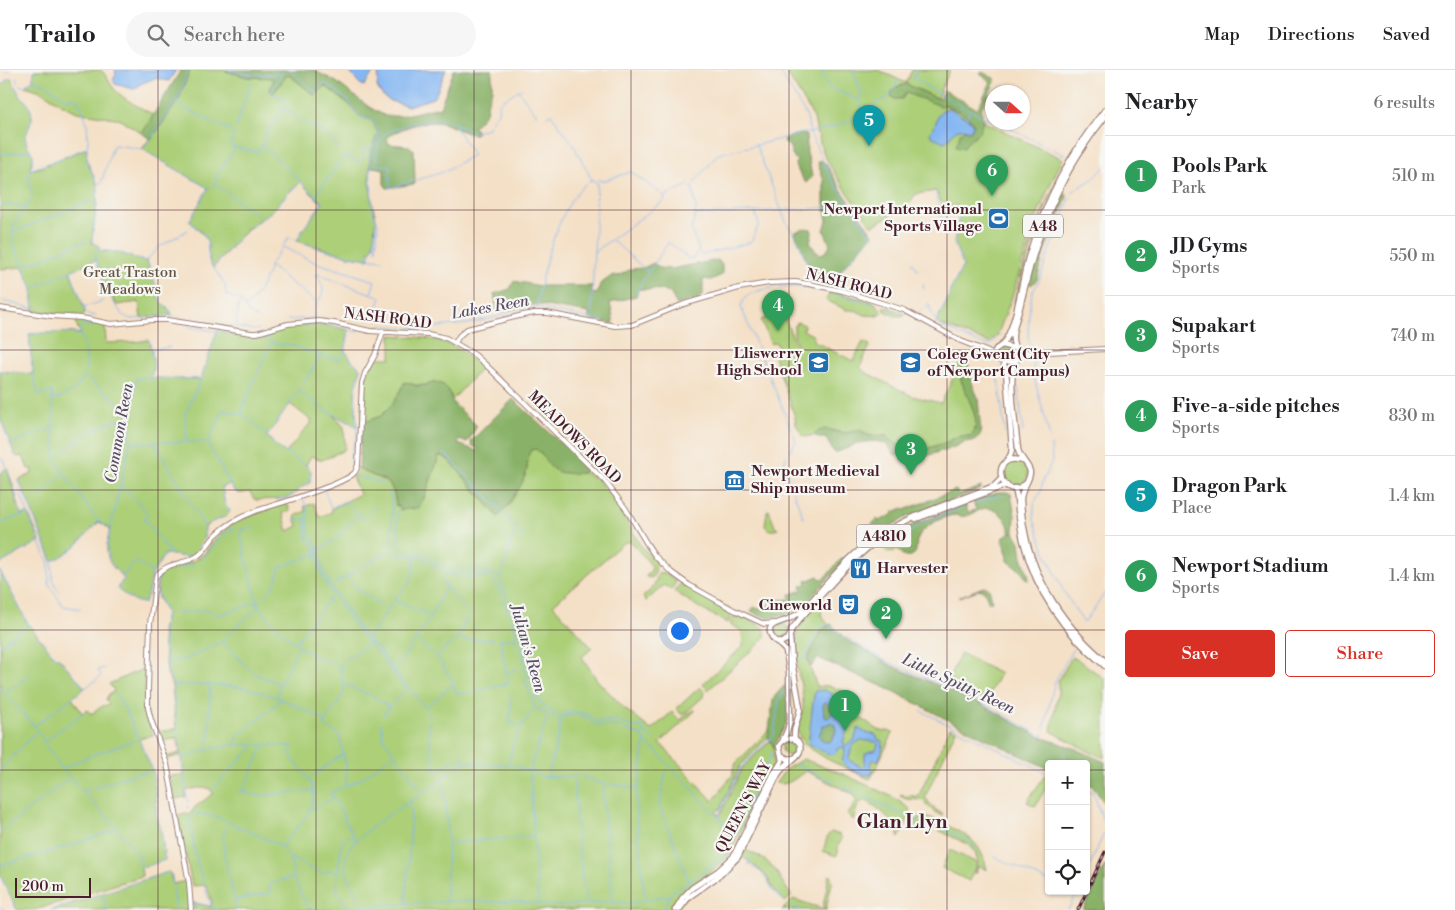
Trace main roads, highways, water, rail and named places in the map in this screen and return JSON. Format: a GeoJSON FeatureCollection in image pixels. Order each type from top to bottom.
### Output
{"type":"FeatureCollection","features":[{"type":"Feature","properties":{"kind":"main road","name":"A48"},"geometry":{"type":"LineString","coordinates":[[1002,345],[1009,334],[1028,259],[1048,204],[1078,147],[1105,110]]}},
{"type":"Feature","properties":{"kind":"main road","name":"A48"},"geometry":{"type":"LineString","coordinates":[[1105,117],[1069,170],[1054,199],[1030,264],[1012,342],[1020,354],[1012,371],[1018,449],[1019,455],[1030,472],[1020,498],[1028,546],[1043,586],[1064,619],[1085,644],[1105,662]]}},
{"type":"Feature","properties":{"kind":"main road"},"geometry":{"type":"LineString","coordinates":[[1016,348],[1002,345],[996,349],[994,355],[1003,362],[1017,359]]}},
{"type":"Feature","properties":{"kind":"main road"},"geometry":{"type":"LineString","coordinates":[[1003,362],[1006,370],[1012,448],[1011,454],[1001,469],[1001,479],[1007,485],[1014,488],[1026,483]]}},
{"type":"Feature","properties":{"kind":"main road"},"geometry":{"type":"LineString","coordinates":[[1007,461],[1015,459],[1023,461]]}},
{"type":"Feature","properties":{"kind":"main road","name":"A4810"},"geometry":{"type":"LineString","coordinates":[[782,622],[801,612],[850,559],[877,537],[924,512],[994,486],[1001,479]]}},
{"type":"Feature","properties":{"kind":"main road","name":"A4810"},"geometry":{"type":"LineString","coordinates":[[791,632],[799,620],[853,560],[883,537],[916,519],[1007,485]]}},
{"type":"Feature","properties":{"kind":"main road"},"geometry":{"type":"LineString","coordinates":[[1014,488],[1017,495],[1024,545],[1039,585],[1065,627],[1105,666]]}},
{"type":"Feature","properties":{"kind":"main road"},"geometry":{"type":"LineString","coordinates":[[782,622],[788,624],[791,632],[790,637],[786,641],[778,642],[771,637],[770,632],[775,623],[782,622]]}},
{"type":"Feature","properties":{"kind":"main road","name":"QUEEN'S WAY"},"geometry":{"type":"LineString","coordinates":[[679,910],[689,897],[720,875],[734,862],[743,848],[776,778],[783,768],[798,754],[800,748],[795,740],[794,732],[800,708],[791,650],[791,632]]}},
{"type":"Feature","properties":{"kind":"main road","name":"QUEEN'S WAY"},"geometry":{"type":"LineString","coordinates":[[675,910],[687,893],[724,866],[736,852],[782,761],[780,746],[790,720],[789,671],[786,651],[778,642]]}},
{"type":"Feature","properties":{"kind":"main road"},"geometry":{"type":"LineString","coordinates":[[782,741],[790,738],[795,740]]}},
{"type":"Feature","properties":{"kind":"main road","name":"QUEEN'S WAY"},"geometry":{"type":"LineString","coordinates":[[780,752],[785,758],[794,758]]}},
{"type":"Feature","properties":{"kind":"water"},"geometry":{"type":"Polygon","coordinates":[[[115,70],[176,70],[169,81],[155,78],[133,89],[115,84],[113,79],[116,75],[115,70]]]}},
{"type":"Feature","properties":{"kind":"water"},"geometry":{"type":"Polygon","coordinates":[[[348,70],[375,70],[364,86],[348,70]]]}},
{"type":"Feature","properties":{"kind":"water"},"geometry":{"type":"Polygon","coordinates":[[[379,70],[446,70],[433,98],[408,106],[390,101],[382,95],[377,87],[379,70]]]}},
{"type":"Feature","properties":{"kind":"water"},"geometry":{"type":"Polygon","coordinates":[[[949,108],[971,121],[973,125],[970,131],[956,130],[944,142],[931,136],[930,133],[940,113],[949,108]]]}},
{"type":"Feature","properties":{"kind":"water"},"geometry":{"type":"Polygon","coordinates":[[[824,690],[833,694],[848,729],[844,744],[847,745],[854,741],[858,728],[866,733],[876,735],[879,741],[883,741],[882,751],[878,760],[873,760],[870,765],[873,770],[871,775],[855,771],[844,764],[842,761],[845,752],[844,747],[839,748],[832,755],[809,744],[815,691],[824,690]],[[825,702],[823,705],[824,717],[828,718],[833,713],[825,702]],[[831,722],[822,727],[819,736],[824,741],[830,742],[835,734],[834,724],[831,722]],[[861,740],[852,746],[849,760],[862,767],[865,765],[865,754],[876,750],[878,744],[861,740]]]}},
{"type":"Feature","properties":{"kind":"waterway"},"geometry":{"type":"LineString","coordinates":[[6,73],[9,70]]}},
{"type":"Feature","properties":{"kind":"waterway"},"geometry":{"type":"LineString","coordinates":[[33,79],[34,70]]}},
{"type":"Feature","properties":{"kind":"waterway"},"geometry":{"type":"LineString","coordinates":[[143,149],[176,102],[181,93],[188,70]]}},
{"type":"Feature","properties":{"kind":"waterway"},"geometry":{"type":"LineString","coordinates":[[228,70],[252,75],[280,74]]}},
{"type":"Feature","properties":{"kind":"waterway"},"geometry":{"type":"LineString","coordinates":[[176,102],[234,134],[230,146],[256,152],[259,151],[268,131],[283,108],[286,99],[273,94],[272,89],[284,70]]}},
{"type":"Feature","properties":{"kind":"waterway"},"geometry":{"type":"LineString","coordinates":[[290,70],[315,92],[324,83],[333,88],[348,101],[360,117],[372,121],[379,133],[370,152],[372,202],[378,224],[376,250]]}},
{"type":"Feature","properties":{"kind":"waterway"},"geometry":{"type":"LineString","coordinates":[[779,70],[807,117],[810,133],[837,126],[856,118],[888,97],[894,91],[898,80]]}},
{"type":"Feature","properties":{"kind":"waterway"},"geometry":{"type":"LineString","coordinates":[[821,70],[829,87],[860,101],[864,113]]}},
{"type":"Feature","properties":{"kind":"waterway"},"geometry":{"type":"LineString","coordinates":[[853,70],[861,91],[860,101]]}},
{"type":"Feature","properties":{"kind":"waterway"},"geometry":{"type":"LineString","coordinates":[[917,70],[913,78],[970,110],[966,119]]}},
{"type":"Feature","properties":{"kind":"waterway","name":"Julian's Reen"},"geometry":{"type":"LineString","coordinates":[[16,77],[18,84],[21,86],[25,86],[33,80],[45,84],[67,99],[76,98],[81,106],[87,123],[88,141],[86,153],[88,166],[98,184],[92,241],[99,246],[99,250],[95,253],[96,260],[108,291],[119,310],[131,319],[166,316],[254,330],[259,329]]}},
{"type":"Feature","properties":{"kind":"waterway"},"geometry":{"type":"LineString","coordinates":[[0,85],[11,78]]}},
{"type":"Feature","properties":{"kind":"waterway"},"geometry":{"type":"LineString","coordinates":[[236,127],[251,82]]}},
{"type":"Feature","properties":{"kind":"waterway"},"geometry":{"type":"LineString","coordinates":[[14,84],[19,94],[29,105],[32,115],[25,138],[33,155],[28,178],[32,195]]}},
{"type":"Feature","properties":{"kind":"waterway"},"geometry":{"type":"LineString","coordinates":[[457,125],[456,128],[473,155],[443,172],[390,188],[390,166],[376,165],[378,145],[384,135],[404,126],[438,120],[451,122],[470,131],[481,131],[488,128],[492,119],[498,113],[499,104],[502,100],[522,88]]}},
{"type":"Feature","properties":{"kind":"waterway"},"geometry":{"type":"LineString","coordinates":[[518,90],[537,115]]}},
{"type":"Feature","properties":{"kind":"waterway"},"geometry":{"type":"LineString","coordinates":[[283,108],[335,141],[334,146],[338,148]]}},
{"type":"Feature","properties":{"kind":"waterway"},"geometry":{"type":"LineString","coordinates":[[970,110],[985,118]]}},
{"type":"Feature","properties":{"kind":"waterway"},"geometry":{"type":"LineString","coordinates":[[547,116],[551,114],[574,146],[592,180]]}},
{"type":"Feature","properties":{"kind":"waterway"},"geometry":{"type":"LineString","coordinates":[[1013,130],[1064,155]]}},
{"type":"Feature","properties":{"kind":"waterway"},"geometry":{"type":"LineString","coordinates":[[694,183],[718,154],[756,145],[786,222],[798,240],[814,281],[829,284],[872,236],[832,180],[810,133],[756,145]]}},
{"type":"Feature","properties":{"kind":"waterway"},"geometry":{"type":"LineString","coordinates":[[99,184],[115,145],[142,149],[208,188]]}},
{"type":"Feature","properties":{"kind":"waterway"},"geometry":{"type":"LineString","coordinates":[[262,145],[323,203],[302,231],[298,240]]}},
{"type":"Feature","properties":{"kind":"waterway"},"geometry":{"type":"LineString","coordinates":[[30,170],[86,148]]}},
{"type":"Feature","properties":{"kind":"waterway"},"geometry":{"type":"LineString","coordinates":[[212,186],[215,184],[219,172],[235,148]]}},
{"type":"Feature","properties":{"kind":"waterway"},"geometry":{"type":"LineString","coordinates":[[315,196],[345,155],[359,161],[363,158],[364,149],[371,148]]}},
{"type":"Feature","properties":{"kind":"waterway"},"geometry":{"type":"LineString","coordinates":[[0,154],[31,151]]}},
{"type":"Feature","properties":{"kind":"waterway"},"geometry":{"type":"LineString","coordinates":[[1072,193],[1093,179],[1105,167]]}},
{"type":"Feature","properties":{"kind":"waterway"},"geometry":{"type":"LineString","coordinates":[[598,180],[602,181],[631,172],[664,196]]}},
{"type":"Feature","properties":{"kind":"waterway"},"geometry":{"type":"LineString","coordinates":[[537,308],[538,295],[547,257],[562,217],[582,187],[593,180],[597,185],[591,318]]}},
{"type":"Feature","properties":{"kind":"waterway"},"geometry":{"type":"LineString","coordinates":[[263,218],[301,182]]}},
{"type":"Feature","properties":{"kind":"waterway"},"geometry":{"type":"LineString","coordinates":[[215,184],[252,211],[260,220],[247,230],[215,265]]}},
{"type":"Feature","properties":{"kind":"waterway"},"geometry":{"type":"LineString","coordinates":[[594,252],[664,201],[665,196],[690,184],[696,208],[695,215],[824,208],[848,204]]}},
{"type":"Feature","properties":{"kind":"waterway"},"geometry":{"type":"LineString","coordinates":[[190,220],[209,187]]}},
{"type":"Feature","properties":{"kind":"waterway"},"geometry":{"type":"LineString","coordinates":[[936,191],[937,215],[941,217],[957,207],[960,210],[954,242],[963,266],[938,318],[938,323],[940,326],[986,345],[991,344],[1001,334]]}},
{"type":"Feature","properties":{"kind":"waterway"},"geometry":{"type":"LineString","coordinates":[[1034,350],[1028,338],[1032,293],[1040,279],[1070,198]]}},
{"type":"Feature","properties":{"kind":"waterway"},"geometry":{"type":"LineString","coordinates":[[3,301],[34,309],[32,288],[12,240],[14,224],[31,199]]}},
{"type":"Feature","properties":{"kind":"waterway"},"geometry":{"type":"LineString","coordinates":[[13,232],[94,200]]}},
{"type":"Feature","properties":{"kind":"waterway"},"geometry":{"type":"LineString","coordinates":[[0,205],[24,207]]}},
{"type":"Feature","properties":{"kind":"waterway"},"geometry":{"type":"LineString","coordinates":[[695,216],[691,230],[698,246],[698,251],[702,255],[751,242],[759,224],[755,212]]}},
{"type":"Feature","properties":{"kind":"waterway"},"geometry":{"type":"LineString","coordinates":[[190,222],[207,241],[209,261],[225,285],[226,295],[240,300],[249,313],[258,319]]}},
{"type":"Feature","properties":{"kind":"waterway"},"geometry":{"type":"LineString","coordinates":[[369,258],[370,251],[374,245],[376,222]]}},
{"type":"Feature","properties":{"kind":"waterway"},"geometry":{"type":"LineString","coordinates":[[99,250],[118,252],[146,261],[159,247],[188,230]]}},
{"type":"Feature","properties":{"kind":"waterway"},"geometry":{"type":"LineString","coordinates":[[245,308],[256,296],[269,270],[269,266],[289,237],[335,252],[382,260]]}},
{"type":"Feature","properties":{"kind":"waterway"},"geometry":{"type":"LineString","coordinates":[[24,266],[87,240]]}},
{"type":"Feature","properties":{"kind":"waterway"},"geometry":{"type":"LineString","coordinates":[[612,240],[648,272]]}},
{"type":"Feature","properties":{"kind":"waterway"},"geometry":{"type":"LineString","coordinates":[[637,295],[639,287],[668,243],[689,259],[694,258],[698,252]]}},
{"type":"Feature","properties":{"kind":"waterway"},"geometry":{"type":"LineString","coordinates":[[283,247],[314,262],[375,281],[371,293]]}},
{"type":"Feature","properties":{"kind":"waterway"},"geometry":{"type":"LineString","coordinates":[[33,288],[95,260]]}},
{"type":"Feature","properties":{"kind":"waterway"},"geometry":{"type":"LineString","coordinates":[[147,261],[161,303],[170,310],[172,315]]}},
{"type":"Feature","properties":{"kind":"waterway"},"geometry":{"type":"LineString","coordinates":[[912,262],[918,270]]}},
{"type":"Feature","properties":{"kind":"waterway"},"geometry":{"type":"LineString","coordinates":[[270,266],[316,302]]}},
{"type":"Feature","properties":{"kind":"waterway"},"geometry":{"type":"LineString","coordinates":[[71,272],[86,314],[96,316]]}},
{"type":"Feature","properties":{"kind":"waterway"},"geometry":{"type":"LineString","coordinates":[[288,320],[314,318],[314,310],[323,290],[316,274],[381,297],[378,306]]}},
{"type":"Feature","properties":{"kind":"waterway"},"geometry":{"type":"LineString","coordinates":[[923,284],[924,289]]}},
{"type":"Feature","properties":{"kind":"waterway"},"geometry":{"type":"LineString","coordinates":[[790,451],[796,441],[741,307],[746,297],[750,294],[764,290],[780,287],[806,287],[820,291]]}},
{"type":"Feature","properties":{"kind":"waterway"},"geometry":{"type":"LineString","coordinates":[[833,295],[875,304]]}},
{"type":"Feature","properties":{"kind":"waterway"},"geometry":{"type":"LineString","coordinates":[[84,307],[103,301]]}},
{"type":"Feature","properties":{"kind":"waterway"},"geometry":{"type":"LineString","coordinates":[[236,325],[239,304],[241,302]]}},
{"type":"Feature","properties":{"kind":"waterway"},"geometry":{"type":"LineString","coordinates":[[928,303],[937,322]]}},
{"type":"Feature","properties":{"kind":"waterway"},"geometry":{"type":"LineString","coordinates":[[919,312],[925,307],[929,307]]}},
{"type":"Feature","properties":{"kind":"waterway","name":"Lakes Reen"},"geometry":{"type":"LineString","coordinates":[[409,328],[467,324],[536,308],[604,321]]}},
{"type":"Feature","properties":{"kind":"waterway"},"geometry":{"type":"LineString","coordinates":[[889,310],[902,314]]}},
{"type":"Feature","properties":{"kind":"waterway"},"geometry":{"type":"LineString","coordinates":[[188,327],[257,338],[282,328],[310,324],[358,332]]}},
{"type":"Feature","properties":{"kind":"waterway"},"geometry":{"type":"LineString","coordinates":[[54,400],[66,395],[82,381],[85,372],[86,352],[79,329],[83,325],[93,327]]}},
{"type":"Feature","properties":{"kind":"waterway"},"geometry":{"type":"LineString","coordinates":[[373,327],[404,328]]}},
{"type":"Feature","properties":{"kind":"waterway"},"geometry":{"type":"LineString","coordinates":[[345,351],[349,331]]}},
{"type":"Feature","properties":{"kind":"waterway"},"geometry":{"type":"LineString","coordinates":[[187,442],[185,414],[201,379],[217,332]]}},
{"type":"Feature","properties":{"kind":"waterway"},"geometry":{"type":"LineString","coordinates":[[81,335],[62,333],[29,334],[33,374],[38,395],[52,391],[55,458],[95,517],[106,527]]}},
{"type":"Feature","properties":{"kind":"waterway","name":"Julian's Reen"},"geometry":{"type":"LineString","coordinates":[[261,336],[276,344],[289,344],[327,358],[339,360],[344,351],[361,369],[355,391],[357,435],[351,452],[353,470]]}},
{"type":"Feature","properties":{"kind":"waterway"},"geometry":{"type":"LineString","coordinates":[[149,340],[154,364],[150,377]]}},
{"type":"Feature","properties":{"kind":"waterway"},"geometry":{"type":"LineString","coordinates":[[130,442],[208,442],[223,410],[241,413],[271,343]]}},
{"type":"Feature","properties":{"kind":"waterway"},"geometry":{"type":"LineString","coordinates":[[151,350],[170,347]]}},
{"type":"Feature","properties":{"kind":"waterway"},"geometry":{"type":"LineString","coordinates":[[267,436],[308,377],[320,356]]}},
{"type":"Feature","properties":{"kind":"waterway"},"geometry":{"type":"LineString","coordinates":[[1034,357],[1033,373],[1050,438]]}},
{"type":"Feature","properties":{"kind":"waterway"},"geometry":{"type":"LineString","coordinates":[[0,371],[6,372]]}},
{"type":"Feature","properties":{"kind":"waterway"},"geometry":{"type":"LineString","coordinates":[[9,372],[33,374]]}},
{"type":"Feature","properties":{"kind":"waterway"},"geometry":{"type":"LineString","coordinates":[[998,376],[1005,433]]}},
{"type":"Feature","properties":{"kind":"waterway","name":"Common Reen"},"geometry":{"type":"LineString","coordinates":[[123,576],[110,563],[107,544],[130,442],[130,412],[137,378],[201,379]]}},
{"type":"Feature","properties":{"kind":"waterway"},"geometry":{"type":"LineString","coordinates":[[88,379],[129,411]]}},
{"type":"Feature","properties":{"kind":"waterway"},"geometry":{"type":"LineString","coordinates":[[1018,387],[1023,432]]}},
{"type":"Feature","properties":{"kind":"waterway"},"geometry":{"type":"LineString","coordinates":[[299,392],[330,413],[357,427]]}},
{"type":"Feature","properties":{"kind":"waterway"},"geometry":{"type":"LineString","coordinates":[[242,414],[251,420],[276,446],[308,467],[311,471],[310,483],[290,496],[276,499]]}},
{"type":"Feature","properties":{"kind":"waterway"},"geometry":{"type":"LineString","coordinates":[[0,418],[15,455]]}},
{"type":"Feature","properties":{"kind":"waterway"},"geometry":{"type":"LineString","coordinates":[[58,456],[100,427],[128,418]]}},
{"type":"Feature","properties":{"kind":"waterway"},"geometry":{"type":"LineString","coordinates":[[11,444],[53,427]]}},
{"type":"Feature","properties":{"kind":"waterway"},"geometry":{"type":"LineString","coordinates":[[153,573],[135,561],[123,576],[124,579],[117,588],[133,600],[145,603],[153,573],[164,555],[193,556],[204,539],[205,527],[155,443]]}},
{"type":"Feature","properties":{"kind":"waterway"},"geometry":{"type":"LineString","coordinates":[[208,443],[234,491],[239,494]]}},
{"type":"Feature","properties":{"kind":"waterway","name":"Little Spitty Reen"},"geometry":{"type":"LineString","coordinates":[[1051,445],[1052,461],[1040,493],[1034,503],[1034,520],[1046,554],[1064,592],[1084,623],[1105,593]]}},
{"type":"Feature","properties":{"kind":"waterway"},"geometry":{"type":"LineString","coordinates":[[444,453],[499,508],[525,538]]}},
{"type":"Feature","properties":{"kind":"waterway"},"geometry":{"type":"LineString","coordinates":[[787,456],[783,464],[803,517]]}},
{"type":"Feature","properties":{"kind":"waterway"},"geometry":{"type":"LineString","coordinates":[[2,459],[16,493],[21,515]]}},
{"type":"Feature","properties":{"kind":"waterway"},"geometry":{"type":"LineString","coordinates":[[0,473],[7,468]]}},
{"type":"Feature","properties":{"kind":"waterway"},"geometry":{"type":"LineString","coordinates":[[29,503],[37,499],[63,473]]}},
{"type":"Feature","properties":{"kind":"waterway","name":"Julian's Reen"},"geometry":{"type":"LineString","coordinates":[[357,477],[378,482],[388,490],[392,505],[391,549],[397,555],[422,557],[444,573],[460,576],[487,577],[495,581],[511,617],[523,654],[525,679],[535,708],[550,715],[557,721],[568,715],[580,715],[592,723],[602,726],[618,726],[644,737],[645,741],[735,835]]}},
{"type":"Feature","properties":{"kind":"waterway"},"geometry":{"type":"LineString","coordinates":[[19,480],[52,561],[53,580],[59,592]]}},
{"type":"Feature","properties":{"kind":"waterway"},"geometry":{"type":"LineString","coordinates":[[210,523],[225,517],[229,513],[230,510],[225,505],[222,488],[229,484]]}},
{"type":"Feature","properties":{"kind":"waterway"},"geometry":{"type":"LineString","coordinates":[[121,486],[133,496],[148,514],[144,519],[171,554]]}},
{"type":"Feature","properties":{"kind":"waterway"},"geometry":{"type":"LineString","coordinates":[[19,490],[34,529]]}},
{"type":"Feature","properties":{"kind":"waterway"},"geometry":{"type":"LineString","coordinates":[[325,491],[331,508],[345,501],[364,520],[375,507]]}},
{"type":"Feature","properties":{"kind":"waterway"},"geometry":{"type":"LineString","coordinates":[[975,503],[998,496]]}},
{"type":"Feature","properties":{"kind":"waterway"},"geometry":{"type":"LineString","coordinates":[[303,498],[307,509],[309,533],[317,546],[324,572],[332,588],[360,629],[382,653],[394,671],[428,711],[430,745],[436,772],[455,759],[464,757],[461,763],[437,783],[373,827],[352,845],[347,853],[347,873],[363,906]]}},
{"type":"Feature","properties":{"kind":"waterway"},"geometry":{"type":"LineString","coordinates":[[905,546],[907,546],[909,533],[926,521],[962,508]]}},
{"type":"Feature","properties":{"kind":"waterway"},"geometry":{"type":"LineString","coordinates":[[398,510],[398,539],[404,551],[423,554],[445,568],[459,571],[489,572],[501,579],[512,539],[517,529]]}},
{"type":"Feature","properties":{"kind":"waterway"},"geometry":{"type":"LineString","coordinates":[[0,523],[28,513]]}},
{"type":"Feature","properties":{"kind":"waterway"},"geometry":{"type":"LineString","coordinates":[[319,550],[333,541],[358,515]]}},
{"type":"Feature","properties":{"kind":"waterway"},"geometry":{"type":"LineString","coordinates":[[294,520],[305,518],[308,539],[313,544],[322,576],[328,587],[358,631],[377,652],[405,689]]}},
{"type":"Feature","properties":{"kind":"waterway"},"geometry":{"type":"LineString","coordinates":[[52,561],[72,550],[98,522]]}},
{"type":"Feature","properties":{"kind":"waterway"},"geometry":{"type":"LineString","coordinates":[[202,560],[222,537],[235,528]]}},
{"type":"Feature","properties":{"kind":"waterway"},"geometry":{"type":"LineString","coordinates":[[254,528],[242,529],[240,533],[257,602],[261,609],[282,632],[299,646],[314,656],[340,667]]}},
{"type":"Feature","properties":{"kind":"waterway"},"geometry":{"type":"LineString","coordinates":[[35,531],[49,564],[49,584],[63,606],[81,609]]}},
{"type":"Feature","properties":{"kind":"waterway"},"geometry":{"type":"LineString","coordinates":[[0,564],[39,541]]}},
{"type":"Feature","properties":{"kind":"waterway"},"geometry":{"type":"LineString","coordinates":[[885,545],[892,545]]}},
{"type":"Feature","properties":{"kind":"waterway"},"geometry":{"type":"LineString","coordinates":[[334,584],[389,551]]}},
{"type":"Feature","properties":{"kind":"waterway"},"geometry":{"type":"LineString","coordinates":[[175,613],[209,610],[216,615],[257,602],[273,587],[278,577],[279,567],[317,554]]}},
{"type":"Feature","properties":{"kind":"waterway"},"geometry":{"type":"LineString","coordinates":[[414,556],[415,564],[410,582],[393,600],[431,616],[446,586]]}},
{"type":"Feature","properties":{"kind":"waterway"},"geometry":{"type":"LineString","coordinates":[[847,573],[863,557]]}},
{"type":"Feature","properties":{"kind":"waterway"},"geometry":{"type":"LineString","coordinates":[[164,571],[194,565]]}},
{"type":"Feature","properties":{"kind":"waterway"},"geometry":{"type":"LineString","coordinates":[[0,571],[28,624],[36,633]]}},
{"type":"Feature","properties":{"kind":"waterway","name":"Common Reen"},"geometry":{"type":"LineString","coordinates":[[161,574],[157,588],[166,613],[163,631],[168,672],[173,686],[188,802]]}},
{"type":"Feature","properties":{"kind":"waterway"},"geometry":{"type":"LineString","coordinates":[[347,577],[361,591],[384,608]]}},
{"type":"Feature","properties":{"kind":"waterway"},"geometry":{"type":"LineString","coordinates":[[443,580],[445,585],[469,613],[458,638]]}},
{"type":"Feature","properties":{"kind":"waterway"},"geometry":{"type":"LineString","coordinates":[[501,582],[519,625],[527,654],[530,677],[537,699],[556,714],[561,715],[573,711],[588,715],[599,722],[616,720],[632,727],[642,726],[643,733],[648,734],[653,740]]}},
{"type":"Feature","properties":{"kind":"waterway"},"geometry":{"type":"LineString","coordinates":[[296,642],[331,597]]}},
{"type":"Feature","properties":{"kind":"waterway"},"geometry":{"type":"LineString","coordinates":[[369,638],[392,603]]}},
{"type":"Feature","properties":{"kind":"waterway"},"geometry":{"type":"LineString","coordinates":[[167,663],[190,657],[222,641],[258,607]]}},
{"type":"Feature","properties":{"kind":"waterway"},"geometry":{"type":"LineString","coordinates":[[394,671],[430,619]]}},
{"type":"Feature","properties":{"kind":"waterway"},"geometry":{"type":"LineString","coordinates":[[0,645],[28,625]]}},
{"type":"Feature","properties":{"kind":"waterway","name":"Little Spitty Reen"},"geometry":{"type":"LineString","coordinates":[[802,662],[820,627],[829,625],[853,642],[890,663],[982,703],[1043,737],[1043,734]]}},
{"type":"Feature","properties":{"kind":"waterway"},"geometry":{"type":"LineString","coordinates":[[37,636],[73,674]]}},
{"type":"Feature","properties":{"kind":"waterway"},"geometry":{"type":"LineString","coordinates":[[438,657],[445,648],[458,638],[465,640],[494,639]]}},
{"type":"Feature","properties":{"kind":"waterway"},"geometry":{"type":"LineString","coordinates":[[506,672],[500,639],[517,638]]}},
{"type":"Feature","properties":{"kind":"waterway"},"geometry":{"type":"LineString","coordinates":[[417,640],[438,658],[454,683],[425,708]]}},
{"type":"Feature","properties":{"kind":"waterway"},"geometry":{"type":"LineString","coordinates":[[222,641],[255,674],[280,684]]}},
{"type":"Feature","properties":{"kind":"waterway"},"geometry":{"type":"LineString","coordinates":[[346,785],[346,766],[339,735],[324,724],[344,693],[344,683],[340,672],[342,662],[358,652],[368,642]]}},
{"type":"Feature","properties":{"kind":"waterway"},"geometry":{"type":"LineString","coordinates":[[277,697],[280,684],[299,646]]}},
{"type":"Feature","properties":{"kind":"waterway","name":"Little Spitty Reen"},"geometry":{"type":"LineString","coordinates":[[1044,729],[1055,681],[1073,649]]}},
{"type":"Feature","properties":{"kind":"waterway"},"geometry":{"type":"LineString","coordinates":[[34,726],[100,677],[101,675],[98,670],[104,668]]}},
{"type":"Feature","properties":{"kind":"waterway"},"geometry":{"type":"LineString","coordinates":[[453,685],[458,694],[504,685],[508,683],[506,673],[517,669]]}},
{"type":"Feature","properties":{"kind":"waterway"},"geometry":{"type":"LineString","coordinates":[[5,693],[30,675]]}},
{"type":"Feature","properties":{"kind":"waterway"},"geometry":{"type":"LineString","coordinates":[[75,676],[84,687]]}},
{"type":"Feature","properties":{"kind":"waterway"},"geometry":{"type":"LineString","coordinates":[[344,684],[373,696],[389,707]]}},
{"type":"Feature","properties":{"kind":"waterway"},"geometry":{"type":"LineString","coordinates":[[173,685],[224,685],[255,690],[292,704],[325,721]]}},
{"type":"Feature","properties":{"kind":"waterway"},"geometry":{"type":"LineString","coordinates":[[209,745],[210,686]]}},
{"type":"Feature","properties":{"kind":"waterway"},"geometry":{"type":"LineString","coordinates":[[0,688],[35,727]]}},
{"type":"Feature","properties":{"kind":"waterway"},"geometry":{"type":"LineString","coordinates":[[383,716],[405,690]]}},
{"type":"Feature","properties":{"kind":"waterway"},"geometry":{"type":"LineString","coordinates":[[718,815],[742,766],[774,735],[779,700],[784,691]]}},
{"type":"Feature","properties":{"kind":"waterway"},"geometry":{"type":"LineString","coordinates":[[46,746],[62,769],[117,828],[140,857],[141,868],[165,860],[161,830],[156,814],[156,794],[152,769],[124,707],[115,692]]}},
{"type":"Feature","properties":{"kind":"waterway"},"geometry":{"type":"LineString","coordinates":[[511,696],[510,723],[522,726]]}},
{"type":"Feature","properties":{"kind":"waterway"},"geometry":{"type":"LineString","coordinates":[[236,743],[238,736],[281,700]]}},
{"type":"Feature","properties":{"kind":"waterway"},"geometry":{"type":"LineString","coordinates":[[464,762],[509,765],[517,735],[534,709]]}},
{"type":"Feature","properties":{"kind":"waterway"},"geometry":{"type":"LineString","coordinates":[[44,742],[85,711]]}},
{"type":"Feature","properties":{"kind":"waterway"},"geometry":{"type":"LineString","coordinates":[[921,711],[1045,772]]}},
{"type":"Feature","properties":{"kind":"waterway"},"geometry":{"type":"LineString","coordinates":[[547,718],[530,769],[543,777],[577,776]]}},
{"type":"Feature","properties":{"kind":"waterway"},"geometry":{"type":"LineString","coordinates":[[548,776],[559,733],[560,721]]}},
{"type":"Feature","properties":{"kind":"waterway"},"geometry":{"type":"LineString","coordinates":[[381,723],[383,737],[422,792]]}},
{"type":"Feature","properties":{"kind":"waterway"},"geometry":{"type":"LineString","coordinates":[[37,730],[45,743]]}},
{"type":"Feature","properties":{"kind":"waterway"},"geometry":{"type":"LineString","coordinates":[[0,770],[35,733]]}},
{"type":"Feature","properties":{"kind":"waterway"},"geometry":{"type":"LineString","coordinates":[[62,769],[87,757],[136,740]]}},
{"type":"Feature","properties":{"kind":"waterway"},"geometry":{"type":"LineString","coordinates":[[609,784],[638,789],[645,742]]}},
{"type":"Feature","properties":{"kind":"waterway"},"geometry":{"type":"LineString","coordinates":[[182,759],[223,746],[292,746],[290,754],[310,782],[313,794],[309,811],[281,847],[290,858],[294,877],[301,895],[307,905],[315,910]]}},
{"type":"Feature","properties":{"kind":"waterway"},"geometry":{"type":"LineString","coordinates":[[211,791],[253,746]]}},
{"type":"Feature","properties":{"kind":"waterway"},"geometry":{"type":"LineString","coordinates":[[243,792],[263,746]]}},
{"type":"Feature","properties":{"kind":"waterway"},"geometry":{"type":"LineString","coordinates":[[663,910],[670,894],[723,857],[772,753]]}},
{"type":"Feature","properties":{"kind":"waterway","name":"Little Spitty Reen"},"geometry":{"type":"LineString","coordinates":[[1064,753],[1065,760]]}},
{"type":"Feature","properties":{"kind":"waterway"},"geometry":{"type":"LineString","coordinates":[[308,779],[343,754]]}},
{"type":"Feature","properties":{"kind":"waterway"},"geometry":{"type":"LineString","coordinates":[[356,841],[331,792],[361,779],[394,754]]}},
{"type":"Feature","properties":{"kind":"waterway","name":"Little Spitty Reen"},"geometry":{"type":"LineString","coordinates":[[796,764],[834,782]]}},
{"type":"Feature","properties":{"kind":"waterway"},"geometry":{"type":"LineString","coordinates":[[512,765],[530,773],[538,904]]}},
{"type":"Feature","properties":{"kind":"waterway"},"geometry":{"type":"LineString","coordinates":[[84,791],[149,771]]}},
{"type":"Feature","properties":{"kind":"waterway"},"geometry":{"type":"LineString","coordinates":[[666,771],[659,805],[689,881]]}},
{"type":"Feature","properties":{"kind":"waterway"},"geometry":{"type":"LineString","coordinates":[[581,776],[599,783],[606,783]]}},
{"type":"Feature","properties":{"kind":"waterway"},"geometry":{"type":"LineString","coordinates":[[0,832],[68,779]]}},
{"type":"Feature","properties":{"kind":"waterway"},"geometry":{"type":"LineString","coordinates":[[574,780],[578,843],[586,904]]}},
{"type":"Feature","properties":{"kind":"waterway"},"geometry":{"type":"LineString","coordinates":[[444,783],[448,843],[446,901]]}},
{"type":"Feature","properties":{"kind":"waterway"},"geometry":{"type":"LineString","coordinates":[[604,783],[603,799],[613,901]]}},
{"type":"Feature","properties":{"kind":"waterway","name":"Little Spitty Reen"},"geometry":{"type":"LineString","coordinates":[[843,786],[905,816]]}},
{"type":"Feature","properties":{"kind":"waterway"},"geometry":{"type":"LineString","coordinates":[[238,791],[260,796],[313,790]]}},
{"type":"Feature","properties":{"kind":"waterway"},"geometry":{"type":"LineString","coordinates":[[637,792],[636,812],[645,899]]}},
{"type":"Feature","properties":{"kind":"waterway","name":"Little Spitty Reen"},"geometry":{"type":"LineString","coordinates":[[1090,792],[1093,792],[1105,822]]}},
{"type":"Feature","properties":{"kind":"waterway"},"geometry":{"type":"LineString","coordinates":[[312,808],[333,798]]}},
{"type":"Feature","properties":{"kind":"waterway"},"geometry":{"type":"LineString","coordinates":[[407,904],[411,800]]}},
{"type":"Feature","properties":{"kind":"waterway"},"geometry":{"type":"LineString","coordinates":[[192,812],[219,818],[281,846]]}},
{"type":"Feature","properties":{"kind":"waterway","name":"Common Reen"},"geometry":{"type":"LineString","coordinates":[[189,815],[195,854],[207,895],[211,904],[217,910]]}},
{"type":"Feature","properties":{"kind":"waterway","name":"Little Spitty Reen"},"geometry":{"type":"LineString","coordinates":[[916,820],[922,823],[928,822],[959,836],[971,843],[977,851]]}},
{"type":"Feature","properties":{"kind":"waterway"},"geometry":{"type":"LineString","coordinates":[[226,827],[223,837],[224,853],[237,910]]}},
{"type":"Feature","properties":{"kind":"waterway"},"geometry":{"type":"LineString","coordinates":[[0,866],[78,843],[114,830]]}},
{"type":"Feature","properties":{"kind":"waterway","name":"Little Spitty Reen"},"geometry":{"type":"LineString","coordinates":[[1090,865],[1105,831]]}},
{"type":"Feature","properties":{"kind":"waterway"},"geometry":{"type":"LineString","coordinates":[[351,910],[337,891],[337,881],[341,845],[345,837],[352,835]]}},
{"type":"Feature","properties":{"kind":"waterway"},"geometry":{"type":"LineString","coordinates":[[449,843],[532,836]]}},
{"type":"Feature","properties":{"kind":"waterway"},"geometry":{"type":"LineString","coordinates":[[752,857],[748,864],[761,872],[772,890],[784,901]]}},
{"type":"Feature","properties":{"kind":"waterway","name":"Little Spitty Reen"},"geometry":{"type":"LineString","coordinates":[[995,857],[1045,880]]}},
{"type":"Feature","properties":{"kind":"waterway"},"geometry":{"type":"LineString","coordinates":[[290,858],[323,874],[328,870],[337,872]]}},
{"type":"Feature","properties":{"kind":"waterway"},"geometry":{"type":"LineString","coordinates":[[51,910],[168,872],[172,875],[176,910]]}},
{"type":"Feature","properties":{"kind":"waterway"},"geometry":{"type":"LineString","coordinates":[[0,875],[17,910]]}},
{"type":"Feature","properties":{"kind":"waterway"},"geometry":{"type":"LineString","coordinates":[[235,900],[271,893],[269,884],[293,877]]}},
{"type":"Feature","properties":{"kind":"waterway"},"geometry":{"type":"LineString","coordinates":[[102,894],[106,910]]}},
{"type":"Feature","properties":{"kind":"waterway"},"geometry":{"type":"LineString","coordinates":[[1068,910],[1076,895]]}},
{"type":"Feature","properties":{"kind":"waterway"},"geometry":{"type":"LineString","coordinates":[[360,910],[363,906],[458,901],[513,901],[559,906],[600,902],[631,903],[665,896],[669,897]]}},
{"type":"Feature","properties":{"kind":"waterway"},"geometry":{"type":"LineString","coordinates":[[193,910],[193,902],[210,906],[211,904]]}},
{"type":"Feature","properties":{"kind":"waterway"},"geometry":{"type":"LineString","coordinates":[[791,906],[801,910]]}},
{"type":"Feature","properties":{"kind":"waterway"},"geometry":{"type":"LineString","coordinates":[[0,907],[5,910]]}},
{"type":"Feature","properties":{"kind":"railway"},"geometry":{"type":"LineString","coordinates":[[1078,910],[1105,852]]}},
{"type":"Feature","properties":{"kind":"place","name":"Dragon Park"},"geometry":{"type":"Point","coordinates":[869,146]}},
{"type":"Feature","properties":{"kind":"place","name":"Newport Stadium"},"geometry":{"type":"Point","coordinates":[992,196]}},
{"type":"Feature","properties":{"kind":"place","name":"Newport International Sports Village"},"geometry":{"type":"Point","coordinates":[998,218]}},
{"type":"Feature","properties":{"kind":"place","name":"Five-a-side pitches"},"geometry":{"type":"Point","coordinates":[778,331]}},
{"type":"Feature","properties":{"kind":"place","name":"Lliswerry High School"},"geometry":{"type":"Point","coordinates":[818,362]}},
{"type":"Feature","properties":{"kind":"place","name":"Coleg Gwent (City of Newport Campus)"},"geometry":{"type":"Point","coordinates":[911,363]}},
{"type":"Feature","properties":{"kind":"place","name":"Supakart"},"geometry":{"type":"Point","coordinates":[911,475]}},
{"type":"Feature","properties":{"kind":"place","name":"Newport Medieval Ship museum"},"geometry":{"type":"Point","coordinates":[735,480]}},
{"type":"Feature","properties":{"kind":"place","name":"Harvester"},"geometry":{"type":"Point","coordinates":[861,568]}},
{"type":"Feature","properties":{"kind":"place","name":"Cineworld"},"geometry":{"type":"Point","coordinates":[848,605]}},
{"type":"Feature","properties":{"kind":"place","name":"JD Gyms"},"geometry":{"type":"Point","coordinates":[886,639]}},
{"type":"Feature","properties":{"kind":"place","name":"Pools Park"},"geometry":{"type":"Point","coordinates":[845,731]}},
{"type":"Feature","properties":{"kind":"district","name":"Glan Llyn"},"geometry":{"type":"Point","coordinates":[902,821]}},
{"type":"Feature","properties":{"kind":"park label","name":"Great Traston Meadows"},"geometry":{"type":"Point","coordinates":[130,280]}}]}
